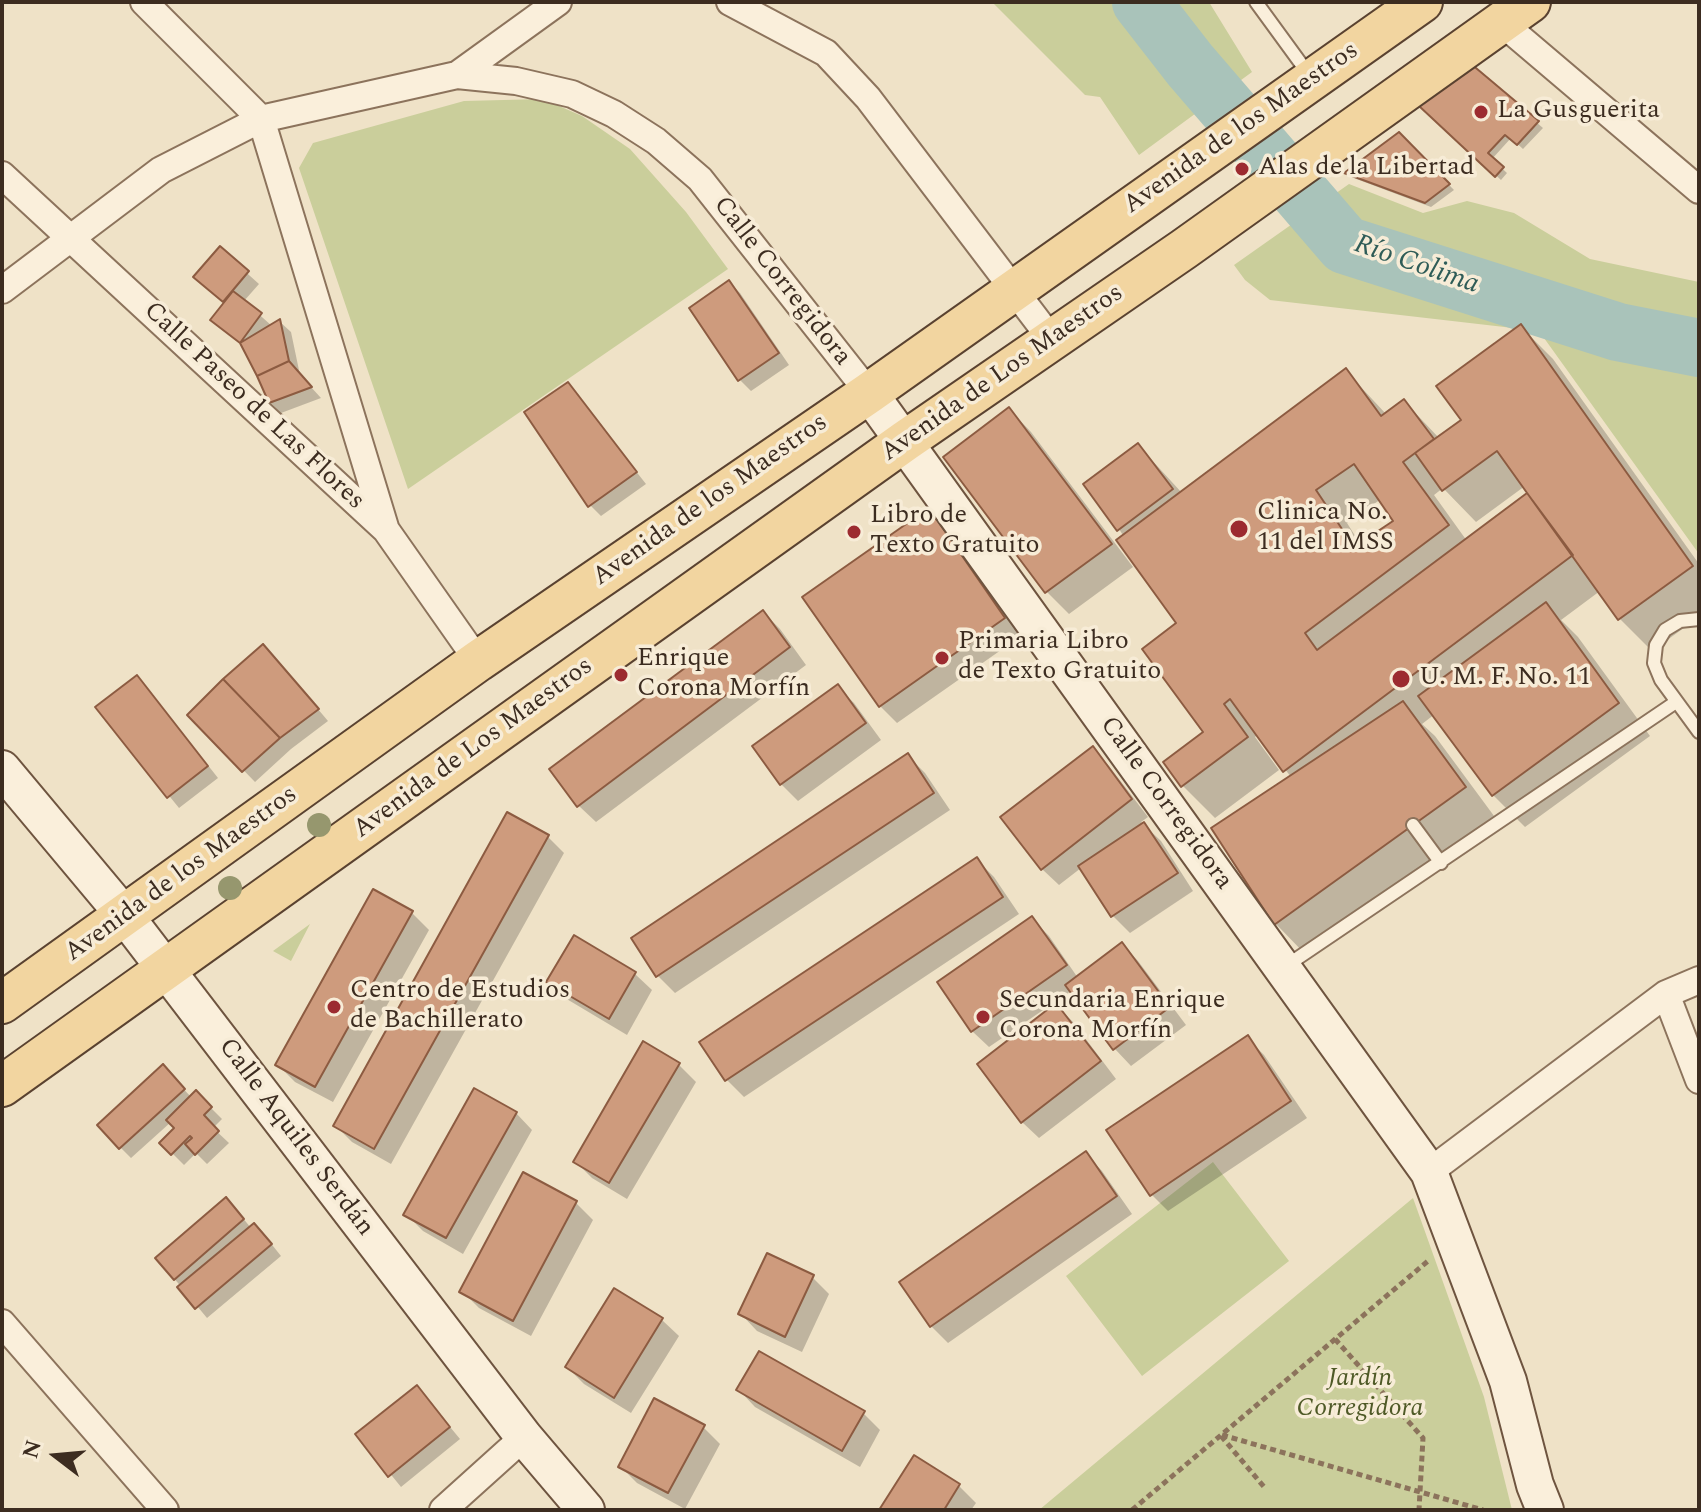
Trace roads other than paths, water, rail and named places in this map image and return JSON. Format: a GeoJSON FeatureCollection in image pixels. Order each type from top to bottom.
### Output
{"type":"FeatureCollection","features":[{"type":"Feature","properties":{"kind":"main road","name":"Avenida de los Maestros"},"geometry":{"type":"LineString","coordinates":[[2,1003],[478,661],[869,393],[1422,2]]}},
{"type":"Feature","properties":{"kind":"main road","name":"Avenida de Los Maestros"},"geometry":{"type":"LineString","coordinates":[[2,1086],[905,441],[1184,249],[1516,12]]}},
{"type":"Feature","properties":{"kind":"street"},"geometry":{"type":"LineString","coordinates":[[144,2],[261,119],[386,530]]}},
{"type":"Feature","properties":{"kind":"street"},"geometry":{"type":"LineString","coordinates":[[2,290],[161,170],[261,119],[457,75],[558,2]]}},
{"type":"Feature","properties":{"kind":"street"},"geometry":{"type":"LineString","coordinates":[[730,2],[826,53],[868,98],[1052,340]]}},
{"type":"Feature","properties":{"kind":"street"},"geometry":{"type":"LineString","coordinates":[[1516,12],[1699,190]]}},
{"type":"Feature","properties":{"kind":"street","name":"Calle Corregidora"},"geometry":{"type":"LineString","coordinates":[[457,75],[516,81],[572,94],[614,114],[656,141],[700,179],[869,393],[1429,1172],[1508,1381],[1535,1485],[1545,1510]]}},
{"type":"Feature","properties":{"kind":"street","name":"Calle Paseo de Las Flores"},"geometry":{"type":"LineString","coordinates":[[2,175],[386,530],[478,661]]}},
{"type":"Feature","properties":{"kind":"street","name":"Calle Aquiles Serdán"},"geometry":{"type":"LineString","coordinates":[[2,769],[125,916],[524,1437],[586,1510]]}},
{"type":"Feature","properties":{"kind":"street"},"geometry":{"type":"LineString","coordinates":[[1429,1172],[1666,994],[1699,980]]}},
{"type":"Feature","properties":{"kind":"street"},"geometry":{"type":"LineString","coordinates":[[1666,994],[1699,1080]]}},
{"type":"Feature","properties":{"kind":"street"},"geometry":{"type":"LineString","coordinates":[[2,1323],[165,1510]]}},
{"type":"Feature","properties":{"kind":"street"},"geometry":{"type":"LineString","coordinates":[[443,1510],[524,1437]]}},
{"type":"Feature","properties":{"kind":"lane"},"geometry":{"type":"LineString","coordinates":[[1256,2],[1312,79]]}},
{"type":"Feature","properties":{"kind":"lane"},"geometry":{"type":"LineString","coordinates":[[1699,619],[1687,619],[1665,630],[1656,645],[1654,663],[1656,672],[1699,732]]}},
{"type":"Feature","properties":{"kind":"lane"},"geometry":{"type":"LineString","coordinates":[[1283,968],[1676,702]]}},
{"type":"Feature","properties":{"kind":"lane"},"geometry":{"type":"LineString","coordinates":[[1413,825],[1441,863]]}},
{"type":"Feature","properties":{"kind":"waterway","name":"Río Colima"},"geometry":{"type":"LineString","coordinates":[[1141,2],[1190,65],[1345,245],[1618,332],[1699,348]]}},
{"type":"Feature","properties":{"kind":"place","name":"La Gusguerita"},"geometry":{"type":"Point","coordinates":[1481,112]}},
{"type":"Feature","properties":{"kind":"place","name":"Alas de la Libertad"},"geometry":{"type":"Point","coordinates":[1242,169]}},
{"type":"Feature","properties":{"kind":"place","name":"Clinica No. 11 del IMSS"},"geometry":{"type":"Point","coordinates":[1239,529]}},
{"type":"Feature","properties":{"kind":"place","name":"Libro de Texto Gratuito"},"geometry":{"type":"Point","coordinates":[854,532]}},
{"type":"Feature","properties":{"kind":"place","name":"Primaria Libro de Texto Gratuito"},"geometry":{"type":"Point","coordinates":[942,658]}},
{"type":"Feature","properties":{"kind":"place","name":"Enrique Corona Morfín"},"geometry":{"type":"Point","coordinates":[621,675]}},
{"type":"Feature","properties":{"kind":"place","name":"U. M. F. No. 11"},"geometry":{"type":"Point","coordinates":[1401,679]}},
{"type":"Feature","properties":{"kind":"place","name":"Centro de Estudios de Bachillerato"},"geometry":{"type":"Point","coordinates":[334,1007]}},
{"type":"Feature","properties":{"kind":"place","name":"Secundaria Enrique Corona Morfín"},"geometry":{"type":"Point","coordinates":[983,1017]}},
{"type":"Feature","properties":{"kind":"park label","name":"Jardín Corregidora"},"geometry":{"type":"Point","coordinates":[1360,1395]}}]}
